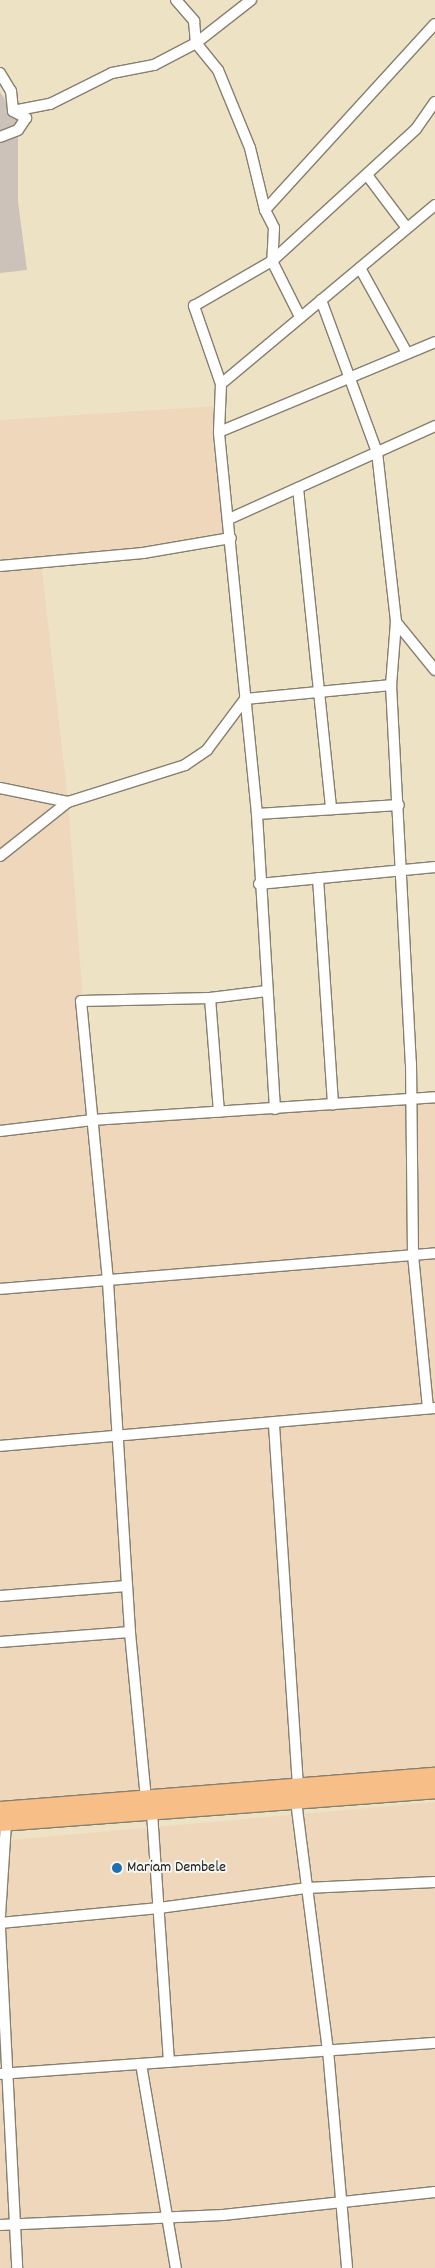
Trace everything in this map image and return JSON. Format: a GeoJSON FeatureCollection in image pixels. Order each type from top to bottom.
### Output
{"type":"FeatureCollection","features":[{"type":"Feature","properties":{"kind":"highway"},"geometry":{"type":"LineString","coordinates":[[297,1794],[435,1776]]}},
{"type":"Feature","properties":{"kind":"highway"},"geometry":{"type":"LineString","coordinates":[[2,1818],[297,1794],[435,1790]]}},
{"type":"Feature","properties":{"kind":"street"},"geometry":{"type":"LineString","coordinates":[[13,111],[50,104],[112,73],[154,65],[196,43],[251,0]]}},
{"type":"Feature","properties":{"kind":"street"},"geometry":{"type":"LineString","coordinates":[[177,1],[194,20],[196,43],[218,70],[250,148],[265,210],[274,228],[272,261],[300,317]]}},
{"type":"Feature","properties":{"kind":"street"},"geometry":{"type":"LineString","coordinates":[[265,210],[435,24]]}},
{"type":"Feature","properties":{"kind":"street"},"geometry":{"type":"LineString","coordinates":[[0,72],[11,91],[13,111]]}},
{"type":"Feature","properties":{"kind":"street"},"geometry":{"type":"LineString","coordinates":[[275,1109],[259,884],[257,814],[219,432],[221,384],[194,306],[272,261],[416,129],[435,102]]}},
{"type":"Feature","properties":{"kind":"street"},"geometry":{"type":"LineString","coordinates":[[0,137],[24,126],[26,118],[13,111]]}},
{"type":"Feature","properties":{"kind":"street"},"geometry":{"type":"LineString","coordinates":[[368,174],[407,228]]}},
{"type":"Feature","properties":{"kind":"street"},"geometry":{"type":"LineString","coordinates":[[221,384],[435,205]]}},
{"type":"Feature","properties":{"kind":"street"},"geometry":{"type":"LineString","coordinates":[[360,268],[407,353]]}},
{"type":"Feature","properties":{"kind":"street"},"geometry":{"type":"LineString","coordinates":[[0,1446],[274,1425],[431,1408],[413,1255],[411,1099],[403,869],[391,685],[396,622],[376,452],[321,300]]}},
{"type":"Feature","properties":{"kind":"street"},"geometry":{"type":"LineString","coordinates":[[219,432],[435,342]]}},
{"type":"Feature","properties":{"kind":"street"},"geometry":{"type":"LineString","coordinates":[[229,519],[435,426]]}},
{"type":"Feature","properties":{"kind":"street"},"geometry":{"type":"LineString","coordinates":[[298,488],[331,809]]}},
{"type":"Feature","properties":{"kind":"street"},"geometry":{"type":"LineString","coordinates":[[0,566],[143,553],[231,538]]}},
{"type":"Feature","properties":{"kind":"street"},"geometry":{"type":"LineString","coordinates":[[396,622],[435,670]]}},
{"type":"Feature","properties":{"kind":"street"},"geometry":{"type":"LineString","coordinates":[[0,856],[68,802],[185,765],[207,750],[245,699],[391,685]]}},
{"type":"Feature","properties":{"kind":"street"},"geometry":{"type":"LineString","coordinates":[[0,788],[68,802]]}},
{"type":"Feature","properties":{"kind":"street"},"geometry":{"type":"LineString","coordinates":[[257,814],[399,805]]}},
{"type":"Feature","properties":{"kind":"street"},"geometry":{"type":"LineString","coordinates":[[259,884],[435,866]]}},
{"type":"Feature","properties":{"kind":"street"},"geometry":{"type":"LineString","coordinates":[[318,878],[333,1105]]}},
{"type":"Feature","properties":{"kind":"street"},"geometry":{"type":"LineString","coordinates":[[169,2062],[159,1908],[130,1632],[114,1437],[108,1281],[81,1001],[210,998],[267,991]]}},
{"type":"Feature","properties":{"kind":"street"},"geometry":{"type":"LineString","coordinates":[[210,998],[219,1112]]}},
{"type":"Feature","properties":{"kind":"street"},"geometry":{"type":"LineString","coordinates":[[0,1131],[92,1120],[435,1097]]}},
{"type":"Feature","properties":{"kind":"street"},"geometry":{"type":"LineString","coordinates":[[0,1289],[435,1254]]}},
{"type":"Feature","properties":{"kind":"street"},"geometry":{"type":"LineString","coordinates":[[274,1425],[297,1794],[306,1888],[328,2050],[339,2200],[347,2268]]}},
{"type":"Feature","properties":{"kind":"street"},"geometry":{"type":"LineString","coordinates":[[0,1596],[127,1586]]}},
{"type":"Feature","properties":{"kind":"street"},"geometry":{"type":"LineString","coordinates":[[0,1642],[130,1632]]}},
{"type":"Feature","properties":{"kind":"street"},"geometry":{"type":"LineString","coordinates":[[0,1916],[2,1818]]}},
{"type":"Feature","properties":{"kind":"street"},"geometry":{"type":"LineString","coordinates":[[0,1923],[159,1908],[306,1888],[435,1882]]}},
{"type":"Feature","properties":{"kind":"street"},"geometry":{"type":"LineString","coordinates":[[0,1928],[5,2074],[16,2223],[17,2268]]}},
{"type":"Feature","properties":{"kind":"street"},"geometry":{"type":"LineString","coordinates":[[5,2074],[435,2043]]}},
{"type":"Feature","properties":{"kind":"street"},"geometry":{"type":"LineString","coordinates":[[141,2064],[169,2217],[176,2268]]}},
{"type":"Feature","properties":{"kind":"street"},"geometry":{"type":"LineString","coordinates":[[0,2224],[169,2217],[435,2192]]}},
{"type":"Feature","properties":{"kind":"shaded area"},"geometry":{"type":"Polygon","coordinates":[[[0,92],[18,120],[18,202],[27,270],[0,273],[0,92]]]}},
{"type":"Feature","properties":{"kind":"shaded area"},"geometry":{"type":"Polygon","coordinates":[[[218,406],[231,538],[41,562],[68,802],[92,1120],[435,1097],[435,1778],[0,1814],[0,420],[218,406]]]}},
{"type":"Feature","properties":{"kind":"shaded area"},"geometry":{"type":"Polygon","coordinates":[[[435,1802],[435,2268],[0,2268],[0,1841],[435,1802]]]}},
{"type":"Feature","properties":{"kind":"place","name":"Mariam Dembele"},"geometry":{"type":"Point","coordinates":[117,1868]}}]}
